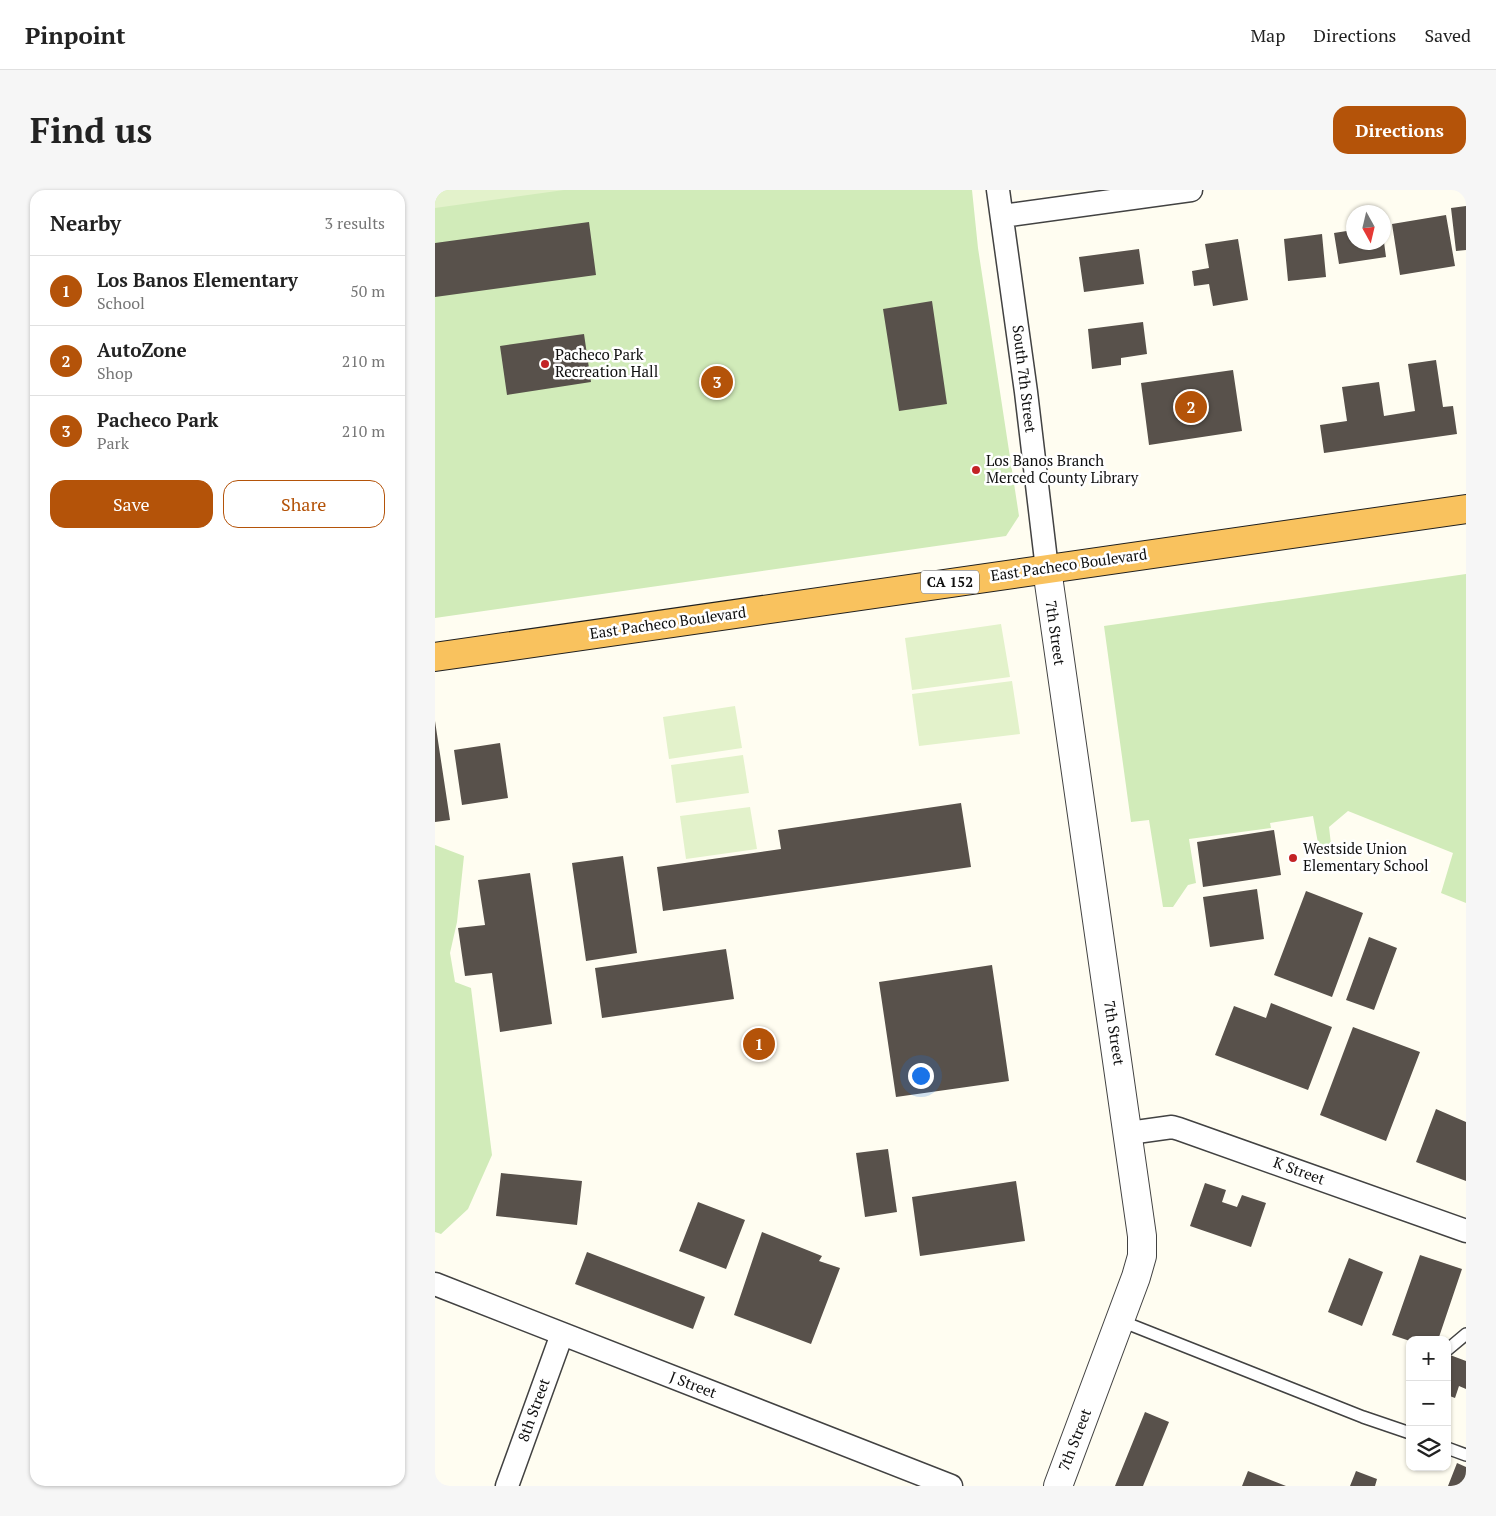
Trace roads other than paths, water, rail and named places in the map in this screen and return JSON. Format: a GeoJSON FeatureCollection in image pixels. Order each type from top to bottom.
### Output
{"type":"FeatureCollection","features":[{"type":"Feature","properties":{"kind":"highway","name":"East Pacheco Boulevard"},"geometry":{"type":"LineString","coordinates":[[435,656],[1466,509]]}},
{"type":"Feature","properties":{"kind":"street","name":"South 7th Street"},"geometry":{"type":"LineString","coordinates":[[998,190],[1026,392],[1047,569]]}},
{"type":"Feature","properties":{"kind":"street"},"geometry":{"type":"LineString","coordinates":[[1002,216],[1191,190]]}},
{"type":"Feature","properties":{"kind":"street","name":"7th Street"},"geometry":{"type":"LineString","coordinates":[[1047,569],[1077,789],[1143,1236],[1142,1256],[1121,1321],[1057,1486]]}},
{"type":"Feature","properties":{"kind":"street","name":"K Street"},"geometry":{"type":"LineString","coordinates":[[1129,1133],[1172,1127],[1179,1129],[1466,1231]]}},
{"type":"Feature","properties":{"kind":"street","name":"J Street"},"geometry":{"type":"LineString","coordinates":[[435,1284],[951,1486]]}},
{"type":"Feature","properties":{"kind":"street","name":"8th Street"},"geometry":{"type":"LineString","coordinates":[[507,1486],[562,1334]]}},
{"type":"Feature","properties":{"kind":"lane"},"geometry":{"type":"LineString","coordinates":[[1121,1321],[1363,1417],[1406,1432]]}},
{"type":"Feature","properties":{"kind":"lane"},"geometry":{"type":"LineString","coordinates":[[1451,1347],[1466,1334]]}},
{"type":"Feature","properties":{"kind":"lane"},"geometry":{"type":"LineString","coordinates":[[1451,1449],[1466,1455]]}},
{"type":"Feature","properties":{"kind":"place","name":"Pacheco Park Recreation Hall"},"geometry":{"type":"Point","coordinates":[545,364]}},
{"type":"Feature","properties":{"kind":"place","name":"Pacheco Park"},"geometry":{"type":"Point","coordinates":[717,382]}},
{"type":"Feature","properties":{"kind":"place","name":"AutoZone"},"geometry":{"type":"Point","coordinates":[1191,407]}},
{"type":"Feature","properties":{"kind":"place","name":"Los Banos Branch Merced County Library"},"geometry":{"type":"Point","coordinates":[976,470]}},
{"type":"Feature","properties":{"kind":"place","name":"Westside Union Elementary School"},"geometry":{"type":"Point","coordinates":[1293,858]}},
{"type":"Feature","properties":{"kind":"place","name":"Los Banos Elementary"},"geometry":{"type":"Point","coordinates":[759,1044]}}]}
